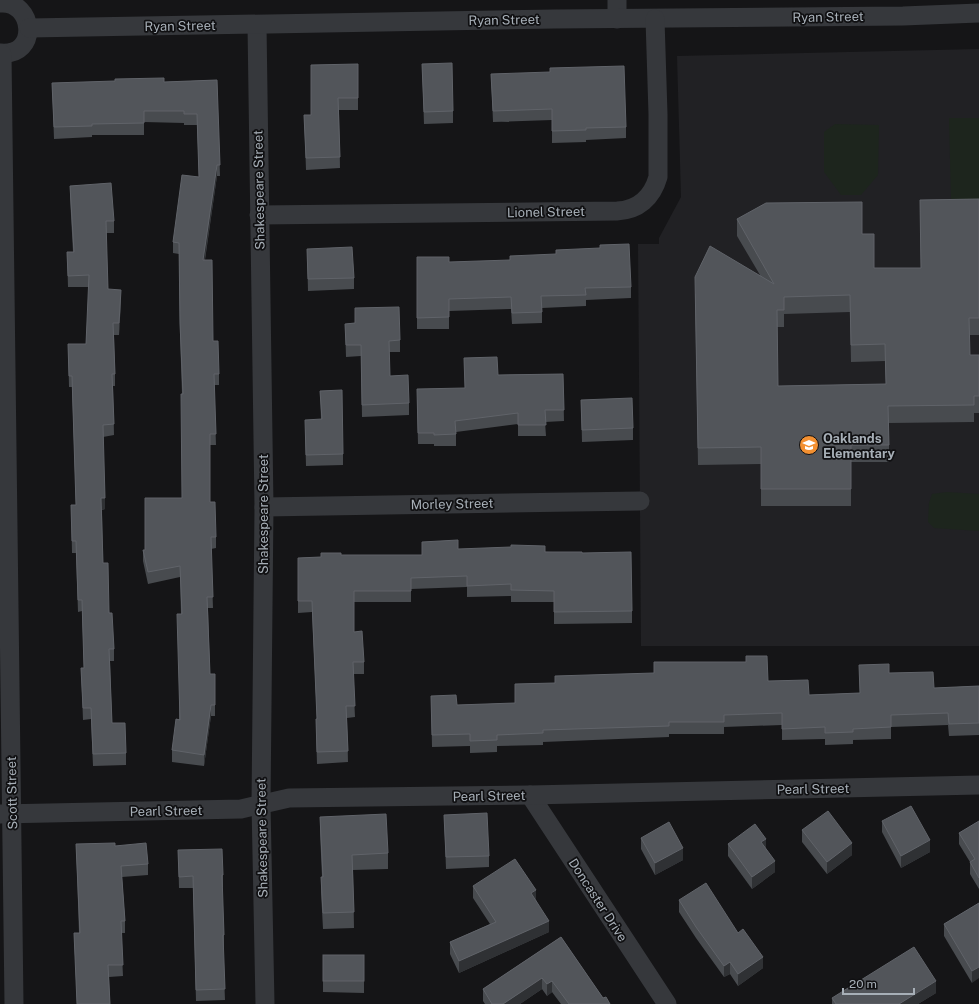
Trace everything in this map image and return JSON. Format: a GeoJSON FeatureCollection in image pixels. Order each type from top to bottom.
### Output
{"type":"FeatureCollection","features":[{"type":"Feature","properties":{"kind":"street"},"geometry":{"type":"LineString","coordinates":[[617,0],[617,19]]}},
{"type":"Feature","properties":{"kind":"street"},"geometry":{"type":"LineString","coordinates":[[1,53],[12,52],[21,47],[27,38],[29,28],[27,18],[21,10],[13,4],[2,2]]}},
{"type":"Feature","properties":{"kind":"street","name":"Ryan Street"},"geometry":{"type":"LineString","coordinates":[[29,28],[655,19],[928,7],[979,13]]}},
{"type":"Feature","properties":{"kind":"street","name":"Lionel Street"},"geometry":{"type":"LineString","coordinates":[[259,215],[617,211],[632,209],[639,206],[656,187],[658,177],[655,19]]}},
{"type":"Feature","properties":{"kind":"street","name":"Shakespeare Street"},"geometry":{"type":"LineString","coordinates":[[257,25],[264,507],[261,804],[265,1004]]}},
{"type":"Feature","properties":{"kind":"street","name":"Scott Street"},"geometry":{"type":"LineString","coordinates":[[1,53],[6,814],[14,1004]]}},
{"type":"Feature","properties":{"kind":"street","name":"Morley Street"},"geometry":{"type":"LineString","coordinates":[[264,507],[640,501]]}},
{"type":"Feature","properties":{"kind":"street","name":"Pearl Street"},"geometry":{"type":"LineString","coordinates":[[6,814],[241,809],[289,798],[530,795],[979,785]]}},
{"type":"Feature","properties":{"kind":"street","name":"Doncaster Drive"},"geometry":{"type":"LineString","coordinates":[[530,795],[667,1004]]}},
{"type":"Feature","properties":{"kind":"shaded area","name":"Oaklands Elementary"},"geometry":{"type":"Polygon","coordinates":[[[979,49],[979,646],[641,646],[638,244],[659,244],[659,238],[681,197],[677,56],[979,49]]]}},
{"type":"Feature","properties":{"kind":"shaded area"},"geometry":{"type":"Polygon","coordinates":[[[949,118],[979,118],[979,201],[951,201],[949,118]]]}},
{"type":"Feature","properties":{"kind":"shaded area"},"geometry":{"type":"Polygon","coordinates":[[[835,124],[879,125],[878,175],[861,195],[841,195],[824,172],[824,132],[835,124]]]}},
{"type":"Feature","properties":{"kind":"shaded area"},"geometry":{"type":"Polygon","coordinates":[[[947,492],[979,494],[979,531],[934,528],[928,522],[929,503],[932,494],[947,492]]]}},
{"type":"Feature","properties":{"kind":"building"},"geometry":{"type":"Polygon","coordinates":[[[452,63],[453,111],[424,112],[422,64],[452,63]]]}},
{"type":"Feature","properties":{"kind":"building"},"geometry":{"type":"Polygon","coordinates":[[[358,64],[358,98],[338,98],[340,157],[306,158],[304,115],[311,115],[311,65],[358,64]]]}},
{"type":"Feature","properties":{"kind":"building"},"geometry":{"type":"Polygon","coordinates":[[[624,66],[626,127],[552,131],[552,109],[493,111],[491,74],[550,72],[550,68],[624,66]]]}},
{"type":"Feature","properties":{"kind":"building"},"geometry":{"type":"Polygon","coordinates":[[[164,78],[164,82],[217,80],[220,165],[217,165],[203,260],[212,260],[213,341],[218,341],[219,374],[214,374],[216,434],[210,434],[210,502],[215,502],[216,537],[211,537],[213,597],[207,597],[210,674],[215,674],[215,705],[211,705],[204,755],[172,750],[176,719],[180,720],[177,614],[182,614],[180,566],[148,572],[143,550],[145,550],[145,498],[182,498],[181,394],[183,394],[179,243],[173,242],[182,175],[199,177],[197,114],[184,114],[184,111],[144,111],[144,123],[92,124],[92,126],[54,127],[52,83],[164,78]]]}},
{"type":"Feature","properties":{"kind":"building"},"geometry":{"type":"Polygon","coordinates":[[[111,183],[114,221],[106,221],[108,289],[121,290],[119,323],[113,323],[115,374],[112,374],[114,424],[103,425],[105,498],[101,498],[103,563],[108,563],[109,613],[112,613],[114,649],[109,649],[112,723],[125,723],[126,753],[93,754],[91,708],[83,708],[81,668],[84,668],[82,600],[78,600],[76,541],[72,541],[71,505],[76,505],[72,376],[69,376],[68,344],[86,344],[89,275],[68,276],[67,252],[74,252],[70,186],[111,183]]]}},
{"type":"Feature","properties":{"kind":"building"},"geometry":{"type":"Polygon","coordinates":[[[979,199],[979,318],[969,318],[970,355],[979,355],[979,396],[974,396],[974,405],[888,406],[889,445],[851,445],[851,489],[761,489],[761,447],[698,448],[695,277],[710,246],[774,284],[737,219],[766,203],[862,202],[862,234],[874,234],[874,268],[921,268],[920,200],[979,199]],[[850,295],[784,297],[784,310],[777,310],[778,386],[886,384],[885,344],[851,345],[850,295]]]}},
{"type":"Feature","properties":{"kind":"building"},"geometry":{"type":"Polygon","coordinates":[[[629,244],[631,287],[585,288],[586,295],[541,296],[542,312],[512,313],[511,297],[449,299],[449,317],[417,318],[417,257],[449,257],[449,262],[510,260],[510,256],[556,254],[556,250],[600,248],[600,245],[629,244]]]}},
{"type":"Feature","properties":{"kind":"building"},"geometry":{"type":"Polygon","coordinates":[[[352,247],[354,278],[308,279],[307,249],[352,247]]]}},
{"type":"Feature","properties":{"kind":"building"},"geometry":{"type":"Polygon","coordinates":[[[399,307],[400,340],[389,341],[390,376],[408,375],[409,403],[362,405],[361,345],[346,345],[345,324],[355,323],[355,308],[399,307]]]}},
{"type":"Feature","properties":{"kind":"building"},"geometry":{"type":"Polygon","coordinates":[[[497,357],[498,375],[563,374],[564,410],[545,410],[546,425],[518,425],[518,413],[455,421],[456,434],[434,435],[434,433],[418,433],[417,389],[465,388],[464,358],[497,357]]]}},
{"type":"Feature","properties":{"kind":"building"},"geometry":{"type":"Polygon","coordinates":[[[342,390],[343,454],[306,455],[305,420],[322,419],[320,391],[342,390]]]}},
{"type":"Feature","properties":{"kind":"building"},"geometry":{"type":"Polygon","coordinates":[[[632,398],[633,428],[582,430],[581,400],[632,398]]]}},
{"type":"Feature","properties":{"kind":"building"},"geometry":{"type":"Polygon","coordinates":[[[458,540],[458,549],[511,547],[511,545],[545,546],[545,552],[631,552],[632,611],[554,612],[554,591],[511,590],[511,584],[467,586],[467,576],[411,578],[411,591],[354,591],[354,632],[362,631],[364,662],[353,662],[355,706],[346,706],[348,751],[317,752],[312,601],[298,601],[298,558],[321,557],[321,553],[341,553],[341,555],[422,555],[422,542],[458,540]]]}},
{"type":"Feature","properties":{"kind":"building"},"geometry":{"type":"Polygon","coordinates":[[[746,656],[767,656],[768,681],[808,680],[809,695],[860,693],[859,665],[889,664],[889,673],[933,672],[934,688],[979,686],[979,723],[949,724],[948,713],[891,715],[891,727],[853,729],[853,732],[825,733],[825,727],[782,729],[782,713],[724,715],[724,722],[669,722],[669,726],[543,730],[543,733],[497,735],[497,740],[470,741],[470,734],[432,735],[431,696],[456,695],[457,705],[515,703],[515,684],[555,683],[555,676],[654,673],[654,662],[746,662],[746,656]]]}},
{"type":"Feature","properties":{"kind":"building"},"geometry":{"type":"Polygon","coordinates":[[[911,806],[930,840],[901,856],[882,821],[911,806]]]}},
{"type":"Feature","properties":{"kind":"building"},"geometry":{"type":"Polygon","coordinates":[[[828,811],[852,843],[827,862],[802,830],[828,811]]]}},
{"type":"Feature","properties":{"kind":"building"},"geometry":{"type":"Polygon","coordinates":[[[487,813],[489,856],[446,857],[444,815],[487,813]]]}},
{"type":"Feature","properties":{"kind":"building"},"geometry":{"type":"Polygon","coordinates":[[[386,814],[388,853],[352,855],[354,912],[323,913],[320,817],[386,814]]]}},
{"type":"Feature","properties":{"kind":"building"},"geometry":{"type":"Polygon","coordinates":[[[979,821],[979,878],[970,862],[975,859],[959,833],[979,821]]]}},
{"type":"Feature","properties":{"kind":"building"},"geometry":{"type":"Polygon","coordinates":[[[669,822],[683,848],[655,863],[641,838],[669,822]]]}},
{"type":"Feature","properties":{"kind":"building"},"geometry":{"type":"Polygon","coordinates":[[[755,824],[766,839],[761,842],[775,861],[752,877],[728,844],[755,824]]]}},
{"type":"Feature","properties":{"kind":"building"},"geometry":{"type":"Polygon","coordinates":[[[115,843],[115,846],[146,843],[148,864],[121,866],[125,921],[121,921],[123,965],[108,965],[110,1004],[77,1004],[74,933],[80,933],[76,844],[115,843]]]}},
{"type":"Feature","properties":{"kind":"building"},"geometry":{"type":"Polygon","coordinates":[[[222,849],[225,989],[196,990],[193,876],[179,877],[178,850],[222,849]]]}},
{"type":"Feature","properties":{"kind":"building"},"geometry":{"type":"Polygon","coordinates":[[[515,859],[536,890],[531,893],[549,921],[459,961],[450,942],[496,922],[473,886],[515,859]]]}},
{"type":"Feature","properties":{"kind":"building"},"geometry":{"type":"Polygon","coordinates":[[[706,883],[738,933],[743,929],[763,957],[738,974],[730,962],[724,966],[679,900],[706,883]]]}},
{"type":"Feature","properties":{"kind":"building"},"geometry":{"type":"Polygon","coordinates":[[[979,903],[979,967],[972,971],[944,924],[979,903]]]}},
{"type":"Feature","properties":{"kind":"building"},"geometry":{"type":"Polygon","coordinates":[[[561,937],[603,998],[606,997],[610,1004],[569,1004],[552,981],[547,984],[542,978],[503,1004],[492,1004],[483,989],[561,937]]]}},
{"type":"Feature","properties":{"kind":"building"},"geometry":{"type":"Polygon","coordinates":[[[914,947],[936,981],[899,1004],[836,1004],[832,998],[914,947]]]}},
{"type":"Feature","properties":{"kind":"building"},"geometry":{"type":"Polygon","coordinates":[[[323,955],[364,955],[364,981],[323,981],[323,955]]]}},
{"type":"Feature","properties":{"kind":"place","name":"Oaklands Elementary"},"geometry":{"type":"Point","coordinates":[809,445]}}]}
